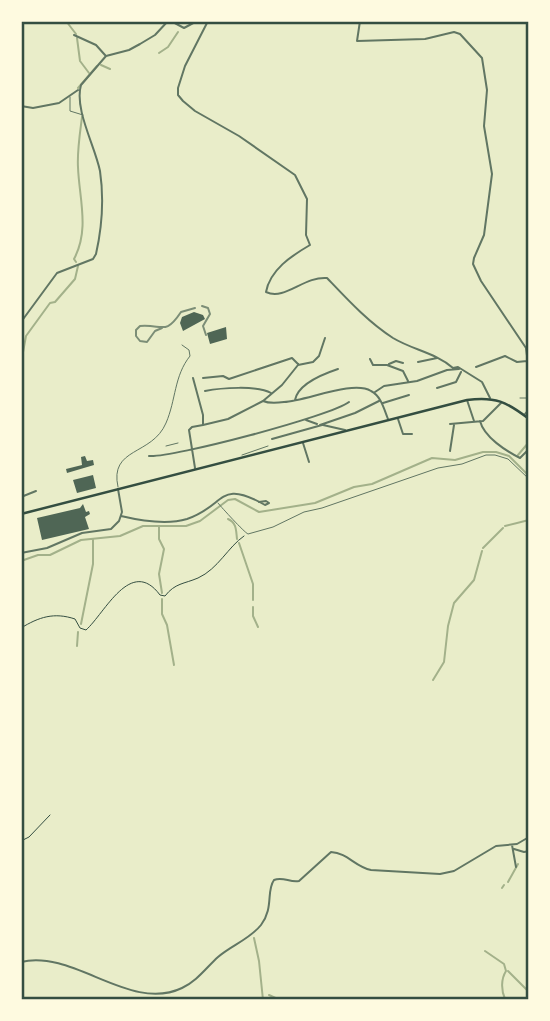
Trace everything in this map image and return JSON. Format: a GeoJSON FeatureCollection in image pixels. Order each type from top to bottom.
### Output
{"type":"FeatureCollection","features":[{"type":"Feature","properties":{"kind":"main road"},"geometry":{"type":"LineString","coordinates":[[21,514],[467,400],[502,401],[529,419]]}},
{"type":"Feature","properties":{"kind":"street"},"geometry":{"type":"LineString","coordinates":[[21,322],[57,273],[93,258],[96,254],[102,191],[97,159],[83,115],[79,90],[82,83],[106,56],[140,44],[170,21],[184,29],[197,21]]}},
{"type":"Feature","properties":{"kind":"street"},"geometry":{"type":"LineString","coordinates":[[208,21],[185,66],[177,90],[180,97],[192,110],[239,136],[295,175],[307,199],[306,235],[310,245],[283,262],[265,292],[278,295],[304,282],[325,278],[394,339],[428,353],[482,382],[490,399]]}},
{"type":"Feature","properties":{"kind":"street"},"geometry":{"type":"LineString","coordinates":[[360,21],[357,36],[359,41],[417,40],[451,32],[460,34],[482,58],[487,90],[484,120],[492,169],[484,235],[473,264],[497,306],[526,348],[529,372]]}},
{"type":"Feature","properties":{"kind":"street"},"geometry":{"type":"LineString","coordinates":[[76,36],[96,45],[106,56]]}},
{"type":"Feature","properties":{"kind":"street"},"geometry":{"type":"LineString","coordinates":[[21,106],[33,108],[52,105],[79,90]]}},
{"type":"Feature","properties":{"kind":"street"},"geometry":{"type":"LineString","coordinates":[[195,469],[189,429],[228,419],[263,401],[298,365],[313,362],[319,356],[325,338]]}},
{"type":"Feature","properties":{"kind":"street"},"geometry":{"type":"LineString","coordinates":[[476,367],[507,356],[517,362],[528,360]]}},
{"type":"Feature","properties":{"kind":"street"},"geometry":{"type":"LineString","coordinates":[[418,362],[438,358]]}},
{"type":"Feature","properties":{"kind":"street"},"geometry":{"type":"LineString","coordinates":[[202,378],[223,376],[229,379],[283,360],[295,359],[298,365]]}},
{"type":"Feature","properties":{"kind":"street"},"geometry":{"type":"LineString","coordinates":[[370,359],[373,365],[389,365],[396,359],[403,363]]}},
{"type":"Feature","properties":{"kind":"street"},"geometry":{"type":"LineString","coordinates":[[499,360],[502,366]]}},
{"type":"Feature","properties":{"kind":"street"},"geometry":{"type":"LineString","coordinates":[[389,365],[393,369],[403,371],[408,382]]}},
{"type":"Feature","properties":{"kind":"street"},"geometry":{"type":"LineString","coordinates":[[374,393],[384,386],[408,382],[453,368]]}},
{"type":"Feature","properties":{"kind":"street"},"geometry":{"type":"LineString","coordinates":[[295,401],[299,390],[338,369]]}},
{"type":"Feature","properties":{"kind":"street"},"geometry":{"type":"LineString","coordinates":[[437,388],[456,382],[461,370]]}},
{"type":"Feature","properties":{"kind":"street"},"geometry":{"type":"LineString","coordinates":[[193,378],[203,413],[203,425]]}},
{"type":"Feature","properties":{"kind":"street"},"geometry":{"type":"LineString","coordinates":[[229,379],[231,387]]}},
{"type":"Feature","properties":{"kind":"street"},"geometry":{"type":"LineString","coordinates":[[205,391],[231,387],[264,389],[272,394]]}},
{"type":"Feature","properties":{"kind":"street"},"geometry":{"type":"LineString","coordinates":[[263,401],[270,404],[295,401],[354,388],[366,388],[381,402],[388,420]]}},
{"type":"Feature","properties":{"kind":"street"},"geometry":{"type":"LineString","coordinates":[[272,439],[321,425],[381,402],[409,396]]}},
{"type":"Feature","properties":{"kind":"street"},"geometry":{"type":"LineString","coordinates":[[467,400],[474,422]]}},
{"type":"Feature","properties":{"kind":"street"},"geometry":{"type":"LineString","coordinates":[[450,451],[452,424],[484,420],[502,401]]}},
{"type":"Feature","properties":{"kind":"street"},"geometry":{"type":"LineString","coordinates":[[149,456],[191,449],[306,419],[349,402]]}},
{"type":"Feature","properties":{"kind":"street"},"geometry":{"type":"LineString","coordinates":[[525,415],[529,410]]}},
{"type":"Feature","properties":{"kind":"street"},"geometry":{"type":"LineString","coordinates":[[398,418],[403,435],[412,434]]}},
{"type":"Feature","properties":{"kind":"street"},"geometry":{"type":"LineString","coordinates":[[306,419],[346,430]]}},
{"type":"Feature","properties":{"kind":"street"},"geometry":{"type":"LineString","coordinates":[[480,421],[482,428],[497,443],[520,458],[529,449]]}},
{"type":"Feature","properties":{"kind":"street"},"geometry":{"type":"LineString","coordinates":[[303,442],[309,462]]}},
{"type":"Feature","properties":{"kind":"street"},"geometry":{"type":"LineString","coordinates":[[21,553],[47,548],[82,533],[107,531],[116,525],[121,516],[123,507],[118,489]]}},
{"type":"Feature","properties":{"kind":"street"},"geometry":{"type":"LineString","coordinates":[[21,497],[36,491]]}},
{"type":"Feature","properties":{"kind":"street"},"geometry":{"type":"LineString","coordinates":[[121,516],[147,521],[185,520],[229,493],[259,502]]}},
{"type":"Feature","properties":{"kind":"street"},"geometry":{"type":"LineString","coordinates":[[21,962],[49,961],[138,992],[170,992],[192,982],[223,953],[258,928],[270,908],[270,888],[274,880],[280,878],[291,882],[299,881],[328,854],[341,853],[360,867],[370,870],[440,874],[458,870],[500,845],[512,845],[529,837]]}},
{"type":"Feature","properties":{"kind":"street"},"geometry":{"type":"LineString","coordinates":[[512,845],[516,867]]}},
{"type":"Feature","properties":{"kind":"street"},"geometry":{"type":"LineString","coordinates":[[513,849],[524,852],[529,850]]}},
{"type":"Feature","properties":{"kind":"lane"},"geometry":{"type":"LineString","coordinates":[[70,97],[70,111],[83,115]]}},
{"type":"Feature","properties":{"kind":"lane"},"geometry":{"type":"LineString","coordinates":[[118,489],[115,474],[119,463],[126,456],[155,440],[167,422],[178,378],[190,356],[182,345]]}},
{"type":"Feature","properties":{"kind":"lane"},"geometry":{"type":"LineString","coordinates":[[520,398],[529,398]]}},
{"type":"Feature","properties":{"kind":"lane"},"geometry":{"type":"LineString","coordinates":[[166,446],[178,443]]}},
{"type":"Feature","properties":{"kind":"lane"},"geometry":{"type":"LineString","coordinates":[[174,444],[175,452]]}},
{"type":"Feature","properties":{"kind":"lane"},"geometry":{"type":"LineString","coordinates":[[242,457],[243,453],[268,446]]}},
{"type":"Feature","properties":{"kind":"lane"},"geometry":{"type":"LineString","coordinates":[[216,501],[235,519],[242,531],[248,534],[273,527],[304,512],[486,455],[508,459],[529,479]]}},
{"type":"Feature","properties":{"kind":"path"},"geometry":{"type":"LineString","coordinates":[[21,628],[41,617],[52,615],[75,619],[80,628],[86,630],[111,598],[128,585],[145,582],[164,596],[175,585],[198,578],[242,537]]}},
{"type":"Feature","properties":{"kind":"path"},"geometry":{"type":"LineString","coordinates":[[21,841],[29,837],[50,815]]}},
{"type":"Feature","properties":{"kind":"building"},"geometry":{"type":"Polygon","coordinates":[[[194,312],[203,315],[205,319],[183,331],[180,323],[182,317],[194,312]]]}},
{"type":"Feature","properties":{"kind":"building"},"geometry":{"type":"Polygon","coordinates":[[[226,327],[227,339],[210,344],[207,333],[226,327]]]}},
{"type":"Feature","properties":{"kind":"building"},"geometry":{"type":"Polygon","coordinates":[[[85,456],[87,461],[93,460],[94,465],[67,473],[66,469],[82,465],[81,457],[85,456]]]}},
{"type":"Feature","properties":{"kind":"building"},"geometry":{"type":"Polygon","coordinates":[[[93,475],[96,488],[77,493],[73,480],[93,475]]]}},
{"type":"Feature","properties":{"kind":"building"},"geometry":{"type":"Polygon","coordinates":[[[83,504],[86,512],[89,511],[90,514],[85,517],[89,529],[42,540],[37,518],[80,508],[83,504]]]}},
{"type":"Feature","properties":{"kind":"waterway"},"geometry":{"type":"LineString","coordinates":[[66,21],[76,34]]}},
{"type":"Feature","properties":{"kind":"waterway"},"geometry":{"type":"LineString","coordinates":[[159,53],[168,47],[178,32]]}},
{"type":"Feature","properties":{"kind":"waterway"},"geometry":{"type":"LineString","coordinates":[[77,38],[80,61],[89,73]]}},
{"type":"Feature","properties":{"kind":"waterway"},"geometry":{"type":"LineString","coordinates":[[101,65],[110,69]]}},
{"type":"Feature","properties":{"kind":"waterway"},"geometry":{"type":"LineString","coordinates":[[78,88],[97,66]]}},
{"type":"Feature","properties":{"kind":"waterway"},"geometry":{"type":"LineString","coordinates":[[76,262],[74,259],[83,225],[78,161],[82,117]]}},
{"type":"Feature","properties":{"kind":"waterway"},"geometry":{"type":"LineString","coordinates":[[21,363],[26,336],[50,303],[55,302],[75,279],[78,266]]}},
{"type":"Feature","properties":{"kind":"waterway"},"geometry":{"type":"LineString","coordinates":[[518,455],[529,442]]}},
{"type":"Feature","properties":{"kind":"waterway"},"geometry":{"type":"LineString","coordinates":[[21,561],[38,555],[50,555],[81,540],[120,536],[143,526],[186,526],[200,521],[228,500],[235,499],[259,512],[315,503],[354,487],[372,484],[432,458],[455,460],[483,452],[496,452],[509,456],[529,476]]}},
{"type":"Feature","properties":{"kind":"waterway"},"geometry":{"type":"LineString","coordinates":[[228,519],[235,525],[237,539]]}},
{"type":"Feature","properties":{"kind":"waterway"},"geometry":{"type":"LineString","coordinates":[[505,526],[529,520]]}},
{"type":"Feature","properties":{"kind":"waterway"},"geometry":{"type":"LineString","coordinates":[[159,527],[159,539],[164,549],[159,574],[162,593]]}},
{"type":"Feature","properties":{"kind":"waterway"},"geometry":{"type":"LineString","coordinates":[[483,548],[503,528]]}},
{"type":"Feature","properties":{"kind":"waterway"},"geometry":{"type":"LineString","coordinates":[[81,624],[93,564],[93,540]]}},
{"type":"Feature","properties":{"kind":"waterway"},"geometry":{"type":"LineString","coordinates":[[239,543],[253,584],[253,600]]}},
{"type":"Feature","properties":{"kind":"waterway"},"geometry":{"type":"LineString","coordinates":[[433,680],[444,662],[454,603],[474,580],[482,551]]}},
{"type":"Feature","properties":{"kind":"waterway"},"geometry":{"type":"LineString","coordinates":[[162,599],[162,614],[167,625],[174,665]]}},
{"type":"Feature","properties":{"kind":"waterway"},"geometry":{"type":"LineString","coordinates":[[253,607],[253,616],[258,627]]}},
{"type":"Feature","properties":{"kind":"waterway"},"geometry":{"type":"LineString","coordinates":[[77,646],[78,632]]}},
{"type":"Feature","properties":{"kind":"waterway"},"geometry":{"type":"LineString","coordinates":[[508,882],[518,864]]}},
{"type":"Feature","properties":{"kind":"waterway"},"geometry":{"type":"LineString","coordinates":[[254,938],[263,1000]]}},
{"type":"Feature","properties":{"kind":"waterway"},"geometry":{"type":"LineString","coordinates":[[485,951],[504,964],[506,971],[502,985],[505,999]]}},
{"type":"Feature","properties":{"kind":"waterway"},"geometry":{"type":"LineString","coordinates":[[508,971],[529,992]]}},
{"type":"Feature","properties":{"kind":"waterway"},"geometry":{"type":"LineString","coordinates":[[269,995],[280,1000]]}},
{"type":"Feature","properties":{"kind":"railway"},"geometry":{"type":"LineString","coordinates":[[202,306],[208,308],[210,314],[203,326],[206,335]]}},
{"type":"Feature","properties":{"kind":"railway"},"geometry":{"type":"LineString","coordinates":[[162,328],[155,331],[147,342],[140,341],[136,336],[136,330],[140,326],[167,326],[181,312],[195,308]]}}]}
